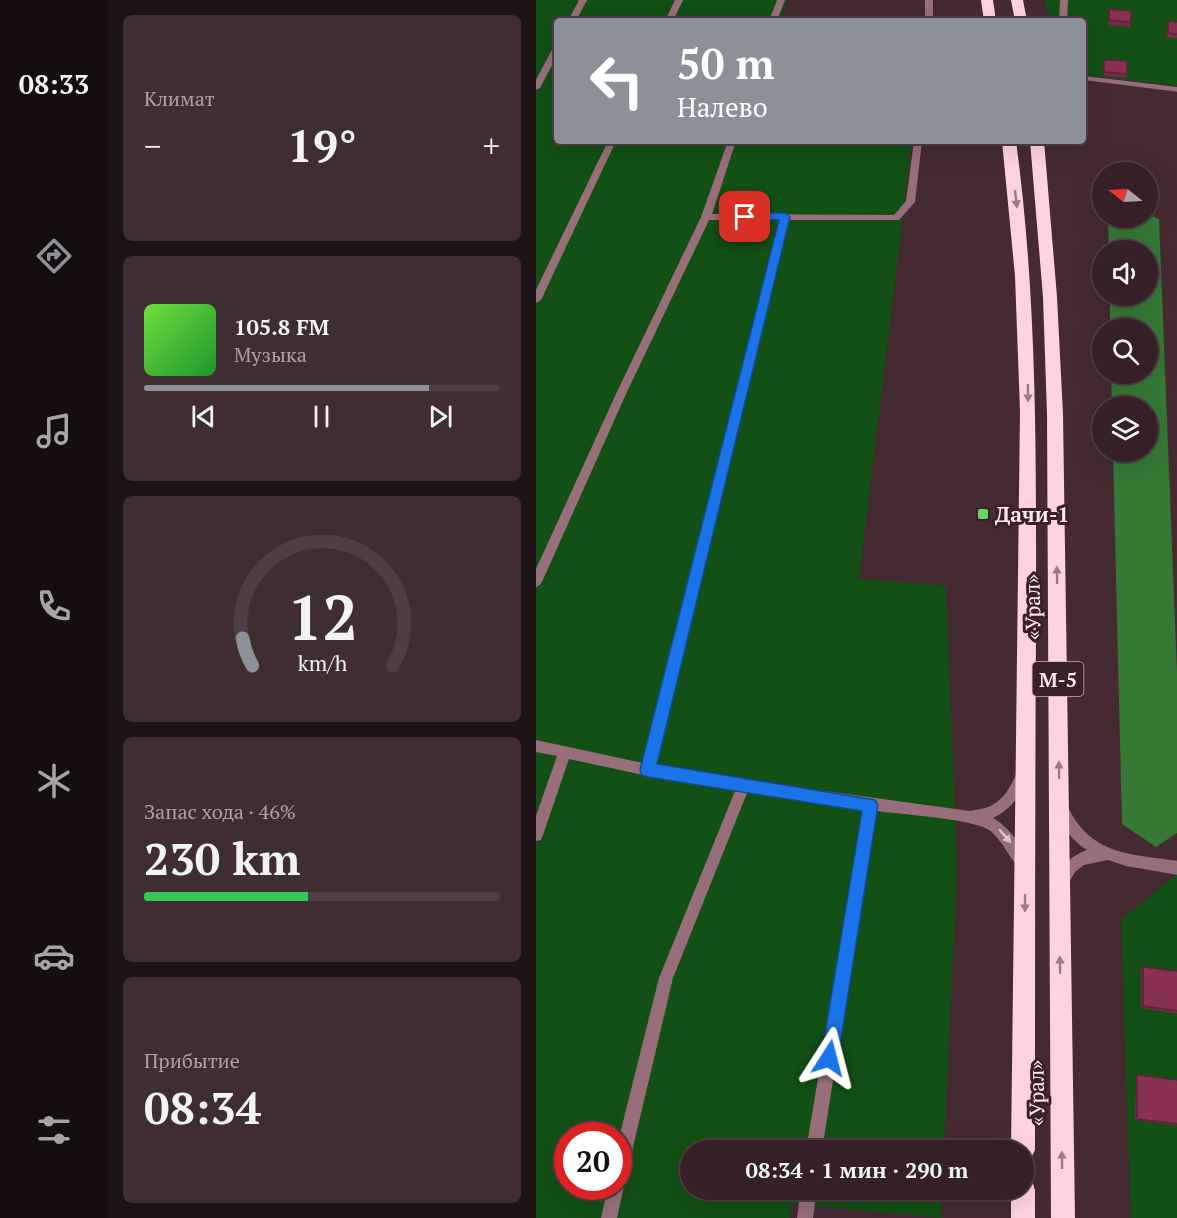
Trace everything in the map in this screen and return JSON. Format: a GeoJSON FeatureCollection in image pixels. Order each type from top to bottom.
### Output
{"type":"FeatureCollection","features":[{"type":"Feature","properties":{"kind":"highway"},"geometry":{"type":"LineString","coordinates":[[987,0],[990,18]]}},
{"type":"Feature","properties":{"kind":"highway"},"geometry":{"type":"LineString","coordinates":[[1017,0],[1020,18]]}},
{"type":"Feature","properties":{"kind":"highway","name":"«Урал»"},"geometry":{"type":"LineString","coordinates":[[1008,144],[1021,238],[1028,411],[1023,1140]]}},
{"type":"Feature","properties":{"kind":"highway","name":"«Урал»"},"geometry":{"type":"LineString","coordinates":[[1037,144],[1050,297],[1055,403],[1063,1218]]}},
{"type":"Feature","properties":{"kind":"highway"},"geometry":{"type":"LineString","coordinates":[[1023,1200],[1023,1218]]}},
{"type":"Feature","properties":{"kind":"lane"},"geometry":{"type":"LineString","coordinates":[[574,18],[583,0]]}},
{"type":"Feature","properties":{"kind":"lane"},"geometry":{"type":"LineString","coordinates":[[670,18],[679,0]]}},
{"type":"Feature","properties":{"kind":"lane"},"geometry":{"type":"LineString","coordinates":[[774,18],[781,0]]}},
{"type":"Feature","properties":{"kind":"lane"},"geometry":{"type":"LineString","coordinates":[[929,0],[929,18]]}},
{"type":"Feature","properties":{"kind":"lane"},"geometry":{"type":"LineString","coordinates":[[1063,18],[1064,0]]}},
{"type":"Feature","properties":{"kind":"lane"},"geometry":{"type":"LineString","coordinates":[[536,88],[554,54]]}},
{"type":"Feature","properties":{"kind":"lane"},"geometry":{"type":"LineString","coordinates":[[1086,78],[1178,90]]}},
{"type":"Feature","properties":{"kind":"lane"},"geometry":{"type":"LineString","coordinates":[[536,300],[611,144]]}},
{"type":"Feature","properties":{"kind":"lane"},"geometry":{"type":"LineString","coordinates":[[536,582],[706,217],[731,144]]}},
{"type":"Feature","properties":{"kind":"lane"},"geometry":{"type":"LineString","coordinates":[[706,217],[896,218],[910,202],[918,144]]}},
{"type":"Feature","properties":{"kind":"lane"},"geometry":{"type":"LineString","coordinates":[[648,770],[785,217]]}},
{"type":"Feature","properties":{"kind":"lane"},"geometry":{"type":"LineString","coordinates":[[536,746],[648,770],[743,786],[870,805],[967,816],[991,823],[998,828],[1016,850],[1026,874]]}},
{"type":"Feature","properties":{"kind":"lane"},"geometry":{"type":"LineString","coordinates":[[536,835],[565,752]]}},
{"type":"Feature","properties":{"kind":"lane"},"geometry":{"type":"LineString","coordinates":[[967,816],[990,813],[1006,804],[1019,785],[1026,765]]}},
{"type":"Feature","properties":{"kind":"lane"},"geometry":{"type":"LineString","coordinates":[[631,1122],[666,978],[743,786]]}},
{"type":"Feature","properties":{"kind":"lane"},"geometry":{"type":"LineString","coordinates":[[1059,795],[1066,820],[1078,838],[1086,844],[1108,854],[1178,868]]}},
{"type":"Feature","properties":{"kind":"lane"},"geometry":{"type":"LineString","coordinates":[[816,1140],[870,805]]}},
{"type":"Feature","properties":{"kind":"lane"},"geometry":{"type":"LineString","coordinates":[[1060,888],[1067,870],[1077,860],[1086,856],[1108,854]]}},
{"type":"Feature","properties":{"kind":"lane"},"geometry":{"type":"LineString","coordinates":[[609,1218],[613,1200]]}},
{"type":"Feature","properties":{"kind":"lane"},"geometry":{"type":"LineString","coordinates":[[805,1218],[808,1200]]}},
{"type":"Feature","properties":{"kind":"green space"},"geometry":{"type":"Polygon","coordinates":[[[536,0],[787,0],[781,18],[554,18],[554,144],[912,144],[859,579],[946,586],[957,871],[944,1140],[680,1140],[680,1200],[942,1200],[941,1218],[792,1204],[790,1218],[536,1218],[536,0]]]}},
{"type":"Feature","properties":{"kind":"green space"},"geometry":{"type":"Polygon","coordinates":[[[1045,0],[1177,0],[1177,86],[1086,75],[1086,18],[1049,18],[1045,0]]]}},
{"type":"Feature","properties":{"kind":"green space"},"geometry":{"type":"Polygon","coordinates":[[[1159,219],[1177,672],[1177,833],[1156,847],[1122,824],[1113,462],[1158,462],[1158,396],[1112,396],[1111,384],[1158,384],[1158,318],[1110,318],[1110,306],[1158,306],[1158,240],[1109,240],[1108,228],[1158,228],[1159,219]]]}},
{"type":"Feature","properties":{"kind":"green space"},"geometry":{"type":"Polygon","coordinates":[[[1177,874],[1177,1218],[1131,1218],[1121,920],[1177,874]]]}},
{"type":"Feature","properties":{"kind":"building"},"geometry":{"type":"Polygon","coordinates":[[[1109,9],[1131,11],[1131,22],[1109,20],[1109,9]]]}},
{"type":"Feature","properties":{"kind":"building"},"geometry":{"type":"Polygon","coordinates":[[[1168,21],[1178,22],[1178,34],[1168,33],[1168,21]]]}},
{"type":"Feature","properties":{"kind":"building"},"geometry":{"type":"Polygon","coordinates":[[[1104,60],[1127,61],[1127,74],[1104,72],[1104,60]]]}},
{"type":"Feature","properties":{"kind":"building"},"geometry":{"type":"Polygon","coordinates":[[[1143,967],[1178,971],[1178,1011],[1143,1006],[1143,967]]]}},
{"type":"Feature","properties":{"kind":"building"},"geometry":{"type":"Polygon","coordinates":[[[1137,1075],[1178,1080],[1178,1124],[1137,1119],[1137,1075]]]}},
{"type":"Feature","properties":{"kind":"place","name":"Дачи-1"},"geometry":{"type":"Point","coordinates":[983,514]}},
{"type":"Feature","properties":{"kind":"route"},"geometry":{"type":"LineString","coordinates":[[745,217],[785,217],[648,770],[870,805],[829,1058]]}}]}
